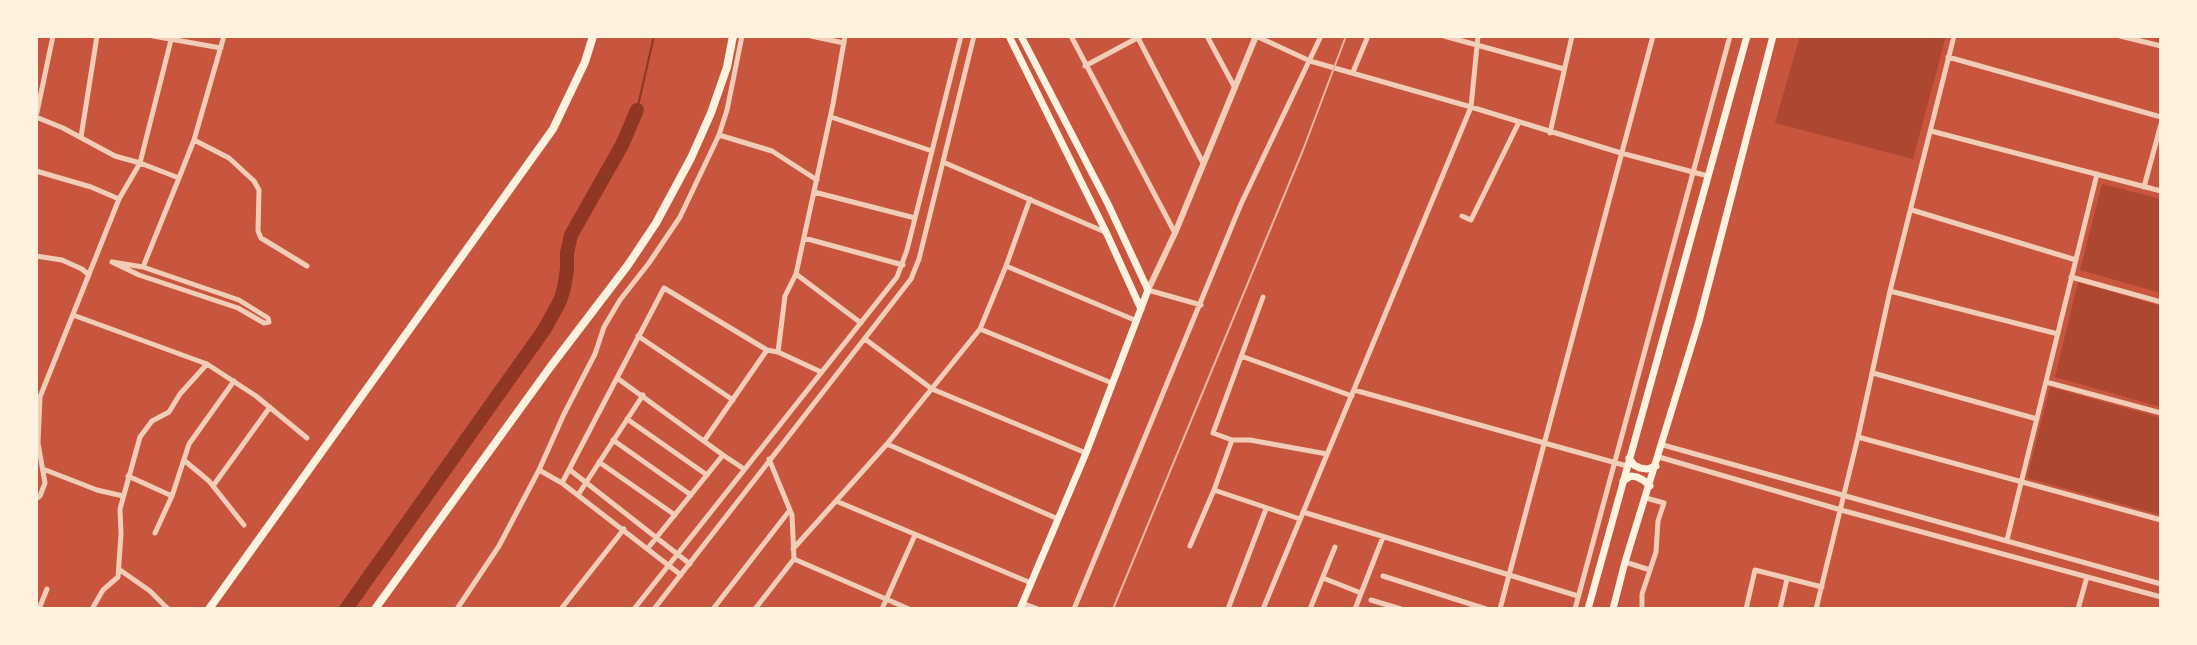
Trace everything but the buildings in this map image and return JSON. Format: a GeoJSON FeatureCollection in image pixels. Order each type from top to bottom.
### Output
{"type":"FeatureCollection","features":[{"type":"Feature","properties":{"kind":"highway"},"geometry":{"type":"LineString","coordinates":[[209,609],[553,129],[585,62],[593,36]]}},
{"type":"Feature","properties":{"kind":"highway"},"geometry":{"type":"LineString","coordinates":[[375,609],[656,223],[686,169],[711,113],[727,67],[733,36]]}},
{"type":"Feature","properties":{"kind":"main road"},"geometry":{"type":"LineString","coordinates":[[1009,36],[1141,309]]}},
{"type":"Feature","properties":{"kind":"main road"},"geometry":{"type":"LineString","coordinates":[[1021,36],[1108,204],[1148,290],[1086,453],[1021,606]]}},
{"type":"Feature","properties":{"kind":"main road"},"geometry":{"type":"LineString","coordinates":[[1588,609],[1747,36]]}},
{"type":"Feature","properties":{"kind":"main road"},"geometry":{"type":"LineString","coordinates":[[1613,609],[1699,321],[1773,36]]}},
{"type":"Feature","properties":{"kind":"main road"},"geometry":{"type":"LineString","coordinates":[[1628,462],[1640,468],[1656,466]]}},
{"type":"Feature","properties":{"kind":"main road"},"geometry":{"type":"LineString","coordinates":[[1623,481],[1631,476],[1637,477],[1650,486]]}},
{"type":"Feature","properties":{"kind":"street"},"geometry":{"type":"LineString","coordinates":[[53,36],[36,117],[115,156],[179,178]]}},
{"type":"Feature","properties":{"kind":"street"},"geometry":{"type":"LineString","coordinates":[[81,137],[97,36]]}},
{"type":"Feature","properties":{"kind":"street"},"geometry":{"type":"LineString","coordinates":[[153,36],[221,48]]}},
{"type":"Feature","properties":{"kind":"street"},"geometry":{"type":"LineString","coordinates":[[143,267],[194,140],[224,36]]}},
{"type":"Feature","properties":{"kind":"street"},"geometry":{"type":"LineString","coordinates":[[457,609],[499,546],[539,470],[595,354],[604,327],[680,217],[719,135],[742,36]]}},
{"type":"Feature","properties":{"kind":"street"},"geometry":{"type":"LineString","coordinates":[[778,352],[785,296],[796,274],[845,40],[811,36]]}},
{"type":"Feature","properties":{"kind":"street"},"geometry":{"type":"LineString","coordinates":[[634,609],[897,277],[903,265],[961,36]]}},
{"type":"Feature","properties":{"kind":"street"},"geometry":{"type":"LineString","coordinates":[[654,609],[911,279],[919,259],[974,36]]}},
{"type":"Feature","properties":{"kind":"street"},"geometry":{"type":"LineString","coordinates":[[1071,36],[1175,233]]}},
{"type":"Feature","properties":{"kind":"street"},"geometry":{"type":"LineString","coordinates":[[1207,36],[1235,89]]}},
{"type":"Feature","properties":{"kind":"street"},"geometry":{"type":"LineString","coordinates":[[1201,305],[1148,290],[1175,233],[1256,36],[1310,61],[1550,133],[1709,176]]}},
{"type":"Feature","properties":{"kind":"street"},"geometry":{"type":"LineString","coordinates":[[1074,609],[1241,204],[1321,36]]}},
{"type":"Feature","properties":{"kind":"street"},"geometry":{"type":"LineString","coordinates":[[1353,72],[1368,36]]}},
{"type":"Feature","properties":{"kind":"street"},"geometry":{"type":"LineString","coordinates":[[1444,36],[1564,69]]}},
{"type":"Feature","properties":{"kind":"street"},"geometry":{"type":"LineString","coordinates":[[1263,609],[1471,107],[1478,36]]}},
{"type":"Feature","properties":{"kind":"street"},"geometry":{"type":"LineString","coordinates":[[1550,133],[1572,36]]}},
{"type":"Feature","properties":{"kind":"street"},"geometry":{"type":"LineString","coordinates":[[1500,609],[1653,36]]}},
{"type":"Feature","properties":{"kind":"street"},"geometry":{"type":"LineString","coordinates":[[1575,609],[1730,36]]}},
{"type":"Feature","properties":{"kind":"street"},"geometry":{"type":"LineString","coordinates":[[1816,609],[1890,291],[1954,36]]}},
{"type":"Feature","properties":{"kind":"street"},"geometry":{"type":"LineString","coordinates":[[2120,36],[2161,46]]}},
{"type":"Feature","properties":{"kind":"street"},"geometry":{"type":"LineString","coordinates":[[1085,66],[1138,37],[1204,164]]}},
{"type":"Feature","properties":{"kind":"street"},"geometry":{"type":"LineString","coordinates":[[36,499],[45,483],[37,443],[40,397],[119,199],[140,163],[172,38]]}},
{"type":"Feature","properties":{"kind":"street"},"geometry":{"type":"LineString","coordinates":[[1948,57],[2161,117]]}},
{"type":"Feature","properties":{"kind":"street"},"geometry":{"type":"LineString","coordinates":[[831,117],[932,151]]}},
{"type":"Feature","properties":{"kind":"street"},"geometry":{"type":"LineString","coordinates":[[1462,216],[1471,220],[1519,122]]}},
{"type":"Feature","properties":{"kind":"street"},"geometry":{"type":"LineString","coordinates":[[2144,187],[2161,124]]}},
{"type":"Feature","properties":{"kind":"street"},"geometry":{"type":"LineString","coordinates":[[1931,131],[2161,191]]}},
{"type":"Feature","properties":{"kind":"street"},"geometry":{"type":"LineString","coordinates":[[719,135],[772,151],[817,180]]}},
{"type":"Feature","properties":{"kind":"street"},"geometry":{"type":"LineString","coordinates":[[194,140],[229,158],[254,181],[259,190],[258,231],[261,238],[307,266]]}},
{"type":"Feature","properties":{"kind":"street"},"geometry":{"type":"LineString","coordinates":[[943,162],[1106,232]]}},
{"type":"Feature","properties":{"kind":"street"},"geometry":{"type":"LineString","coordinates":[[36,171],[91,187],[119,199]]}},
{"type":"Feature","properties":{"kind":"street"},"geometry":{"type":"LineString","coordinates":[[2007,540],[2097,174]]}},
{"type":"Feature","properties":{"kind":"street"},"geometry":{"type":"LineString","coordinates":[[814,192],[915,218]]}},
{"type":"Feature","properties":{"kind":"street"},"geometry":{"type":"LineString","coordinates":[[793,549],[887,444],[980,329],[1030,199]]}},
{"type":"Feature","properties":{"kind":"street"},"geometry":{"type":"LineString","coordinates":[[1912,210],[2076,260]]}},
{"type":"Feature","properties":{"kind":"street"},"geometry":{"type":"LineString","coordinates":[[804,238],[903,265]]}},
{"type":"Feature","properties":{"kind":"street"},"geometry":{"type":"LineString","coordinates":[[36,256],[62,260],[89,275]]}},
{"type":"Feature","properties":{"kind":"street"},"geometry":{"type":"LineString","coordinates":[[112,262],[143,267],[239,300],[268,318],[269,322],[264,323],[238,308],[139,275],[112,262]]}},
{"type":"Feature","properties":{"kind":"street"},"geometry":{"type":"LineString","coordinates":[[1006,266],[1137,321]]}},
{"type":"Feature","properties":{"kind":"street"},"geometry":{"type":"LineString","coordinates":[[796,274],[861,323]]}},
{"type":"Feature","properties":{"kind":"street"},"geometry":{"type":"LineString","coordinates":[[2071,277],[2161,302]]}},
{"type":"Feature","properties":{"kind":"street"},"geometry":{"type":"LineString","coordinates":[[562,483],[664,288],[767,350],[821,372]]}},
{"type":"Feature","properties":{"kind":"street"},"geometry":{"type":"LineString","coordinates":[[1890,291],[2058,334]]}},
{"type":"Feature","properties":{"kind":"street"},"geometry":{"type":"LineString","coordinates":[[1263,297],[1213,433],[1232,440],[1250,440],[1327,454]]}},
{"type":"Feature","properties":{"kind":"street"},"geometry":{"type":"LineString","coordinates":[[73,315],[207,364],[270,407],[307,438]]}},
{"type":"Feature","properties":{"kind":"street"},"geometry":{"type":"LineString","coordinates":[[980,329],[1113,384]]}},
{"type":"Feature","properties":{"kind":"street"},"geometry":{"type":"LineString","coordinates":[[638,336],[733,400]]}},
{"type":"Feature","properties":{"kind":"street"},"geometry":{"type":"LineString","coordinates":[[865,339],[932,389],[1086,453]]}},
{"type":"Feature","properties":{"kind":"street"},"geometry":{"type":"LineString","coordinates":[[704,441],[767,350]]}},
{"type":"Feature","properties":{"kind":"street"},"geometry":{"type":"LineString","coordinates":[[1241,356],[1353,393],[1615,463],[1628,462]]}},
{"type":"Feature","properties":{"kind":"street"},"geometry":{"type":"LineString","coordinates":[[92,609],[103,590],[118,577],[120,570],[120,509],[140,437],[152,421],[169,412],[180,394],[207,364]]}},
{"type":"Feature","properties":{"kind":"street"},"geometry":{"type":"LineString","coordinates":[[1872,373],[2037,419]]}},
{"type":"Feature","properties":{"kind":"street"},"geometry":{"type":"LineString","coordinates":[[617,378],[744,469]]}},
{"type":"Feature","properties":{"kind":"street"},"geometry":{"type":"LineString","coordinates":[[155,533],[172,496],[189,444],[234,381]]}},
{"type":"Feature","properties":{"kind":"street"},"geometry":{"type":"LineString","coordinates":[[2046,382],[2161,413]]}},
{"type":"Feature","properties":{"kind":"street"},"geometry":{"type":"LineString","coordinates":[[578,495],[643,395]]}},
{"type":"Feature","properties":{"kind":"street"},"geometry":{"type":"LineString","coordinates":[[213,486],[270,407]]}},
{"type":"Feature","properties":{"kind":"street"},"geometry":{"type":"LineString","coordinates":[[627,419],[707,475]]}},
{"type":"Feature","properties":{"kind":"street"},"geometry":{"type":"LineString","coordinates":[[1858,437],[2161,520]]}},
{"type":"Feature","properties":{"kind":"street"},"geometry":{"type":"LineString","coordinates":[[613,440],[691,495]]}},
{"type":"Feature","properties":{"kind":"street"},"geometry":{"type":"LineString","coordinates":[[1190,546],[1232,440]]}},
{"type":"Feature","properties":{"kind":"street"},"geometry":{"type":"LineString","coordinates":[[887,444],[1058,519]]}},
{"type":"Feature","properties":{"kind":"street"},"geometry":{"type":"LineString","coordinates":[[1663,445],[2161,584]]}},
{"type":"Feature","properties":{"kind":"street"},"geometry":{"type":"LineString","coordinates":[[648,548],[723,455]]}},
{"type":"Feature","properties":{"kind":"street"},"geometry":{"type":"LineString","coordinates":[[1659,457],[2161,597]]}},
{"type":"Feature","properties":{"kind":"street"},"geometry":{"type":"LineString","coordinates":[[755,609],[794,559],[790,510],[769,459]]}},
{"type":"Feature","properties":{"kind":"street"},"geometry":{"type":"LineString","coordinates":[[185,461],[213,486],[244,525]]}},
{"type":"Feature","properties":{"kind":"street"},"geometry":{"type":"LineString","coordinates":[[599,462],[675,515]]}},
{"type":"Feature","properties":{"kind":"street"},"geometry":{"type":"LineString","coordinates":[[43,469],[97,490],[123,496]]}},
{"type":"Feature","properties":{"kind":"street"},"geometry":{"type":"LineString","coordinates":[[539,470],[562,483],[681,575]]}},
{"type":"Feature","properties":{"kind":"street"},"geometry":{"type":"LineString","coordinates":[[570,470],[690,564]]}},
{"type":"Feature","properties":{"kind":"street"},"geometry":{"type":"LineString","coordinates":[[128,476],[172,496]]}},
{"type":"Feature","properties":{"kind":"street"},"geometry":{"type":"LineString","coordinates":[[1214,490],[1300,519]]}},
{"type":"Feature","properties":{"kind":"street"},"geometry":{"type":"LineString","coordinates":[[1642,609],[1642,594],[1656,552],[1658,521],[1664,503],[1646,498]]}},
{"type":"Feature","properties":{"kind":"street"},"geometry":{"type":"LineString","coordinates":[[836,501],[1031,583]]}},
{"type":"Feature","properties":{"kind":"street"},"geometry":{"type":"LineString","coordinates":[[1228,609],[1266,509]]}},
{"type":"Feature","properties":{"kind":"street"},"geometry":{"type":"LineString","coordinates":[[713,609],[790,510]]}},
{"type":"Feature","properties":{"kind":"street"},"geometry":{"type":"LineString","coordinates":[[1303,512],[1578,596]]}},
{"type":"Feature","properties":{"kind":"street"},"geometry":{"type":"LineString","coordinates":[[561,609],[624,529]]}},
{"type":"Feature","properties":{"kind":"street"},"geometry":{"type":"LineString","coordinates":[[882,609],[915,535]]}},
{"type":"Feature","properties":{"kind":"street"},"geometry":{"type":"LineString","coordinates":[[1355,609],[1383,537]]}},
{"type":"Feature","properties":{"kind":"street"},"geometry":{"type":"LineString","coordinates":[[1310,609],[1335,547]]}},
{"type":"Feature","properties":{"kind":"street"},"geometry":{"type":"LineString","coordinates":[[794,559],[909,609]]}},
{"type":"Feature","properties":{"kind":"street"},"geometry":{"type":"LineString","coordinates":[[1625,562],[1650,570]]}},
{"type":"Feature","properties":{"kind":"street"},"geometry":{"type":"LineString","coordinates":[[120,570],[150,591],[168,609]]}},
{"type":"Feature","properties":{"kind":"street"},"geometry":{"type":"LineString","coordinates":[[1746,609],[1755,570],[1822,587]]}},
{"type":"Feature","properties":{"kind":"street"},"geometry":{"type":"LineString","coordinates":[[1586,571],[1598,573]]}},
{"type":"Feature","properties":{"kind":"street"},"geometry":{"type":"LineString","coordinates":[[1383,576],[1486,609]]}},
{"type":"Feature","properties":{"kind":"street"},"geometry":{"type":"LineString","coordinates":[[2078,609],[2087,577]]}},
{"type":"Feature","properties":{"kind":"street"},"geometry":{"type":"LineString","coordinates":[[1323,578],[1361,593]]}},
{"type":"Feature","properties":{"kind":"street"},"geometry":{"type":"LineString","coordinates":[[1780,609],[1787,579]]}},
{"type":"Feature","properties":{"kind":"street"},"geometry":{"type":"LineString","coordinates":[[39,609],[47,589]]}},
{"type":"Feature","properties":{"kind":"street"},"geometry":{"type":"LineString","coordinates":[[1371,600],[1401,609]]}},
{"type":"Feature","properties":{"kind":"street"},"geometry":{"type":"LineString","coordinates":[[1021,606],[1038,609]]}},
{"type":"Feature","properties":{"kind":"shaded area"},"geometry":{"type":"Polygon","coordinates":[[[1800,36],[1946,36],[1913,159],[1775,123],[1800,36]]]}},
{"type":"Feature","properties":{"kind":"shaded area"},"geometry":{"type":"Polygon","coordinates":[[[2102,184],[2161,199],[2161,293],[2080,270],[2102,184]]]}},
{"type":"Feature","properties":{"kind":"shaded area"},"geometry":{"type":"Polygon","coordinates":[[[2078,282],[2161,306],[2161,407],[2055,377],[2078,282]]]}},
{"type":"Feature","properties":{"kind":"shaded area"},"geometry":{"type":"Polygon","coordinates":[[[2050,387],[2161,418],[2161,515],[2027,478],[2050,387]]]}},
{"type":"Feature","properties":{"kind":"waterway"},"geometry":{"type":"LineString","coordinates":[[637,110],[654,36]]}},
{"type":"Feature","properties":{"kind":"waterway"},"geometry":{"type":"LineString","coordinates":[[346,609],[544,330],[564,288],[571,235],[622,145],[637,110]]}},
{"type":"Feature","properties":{"kind":"railway"},"geometry":{"type":"LineString","coordinates":[[1113,609],[1303,150],[1346,36]]}}]}
